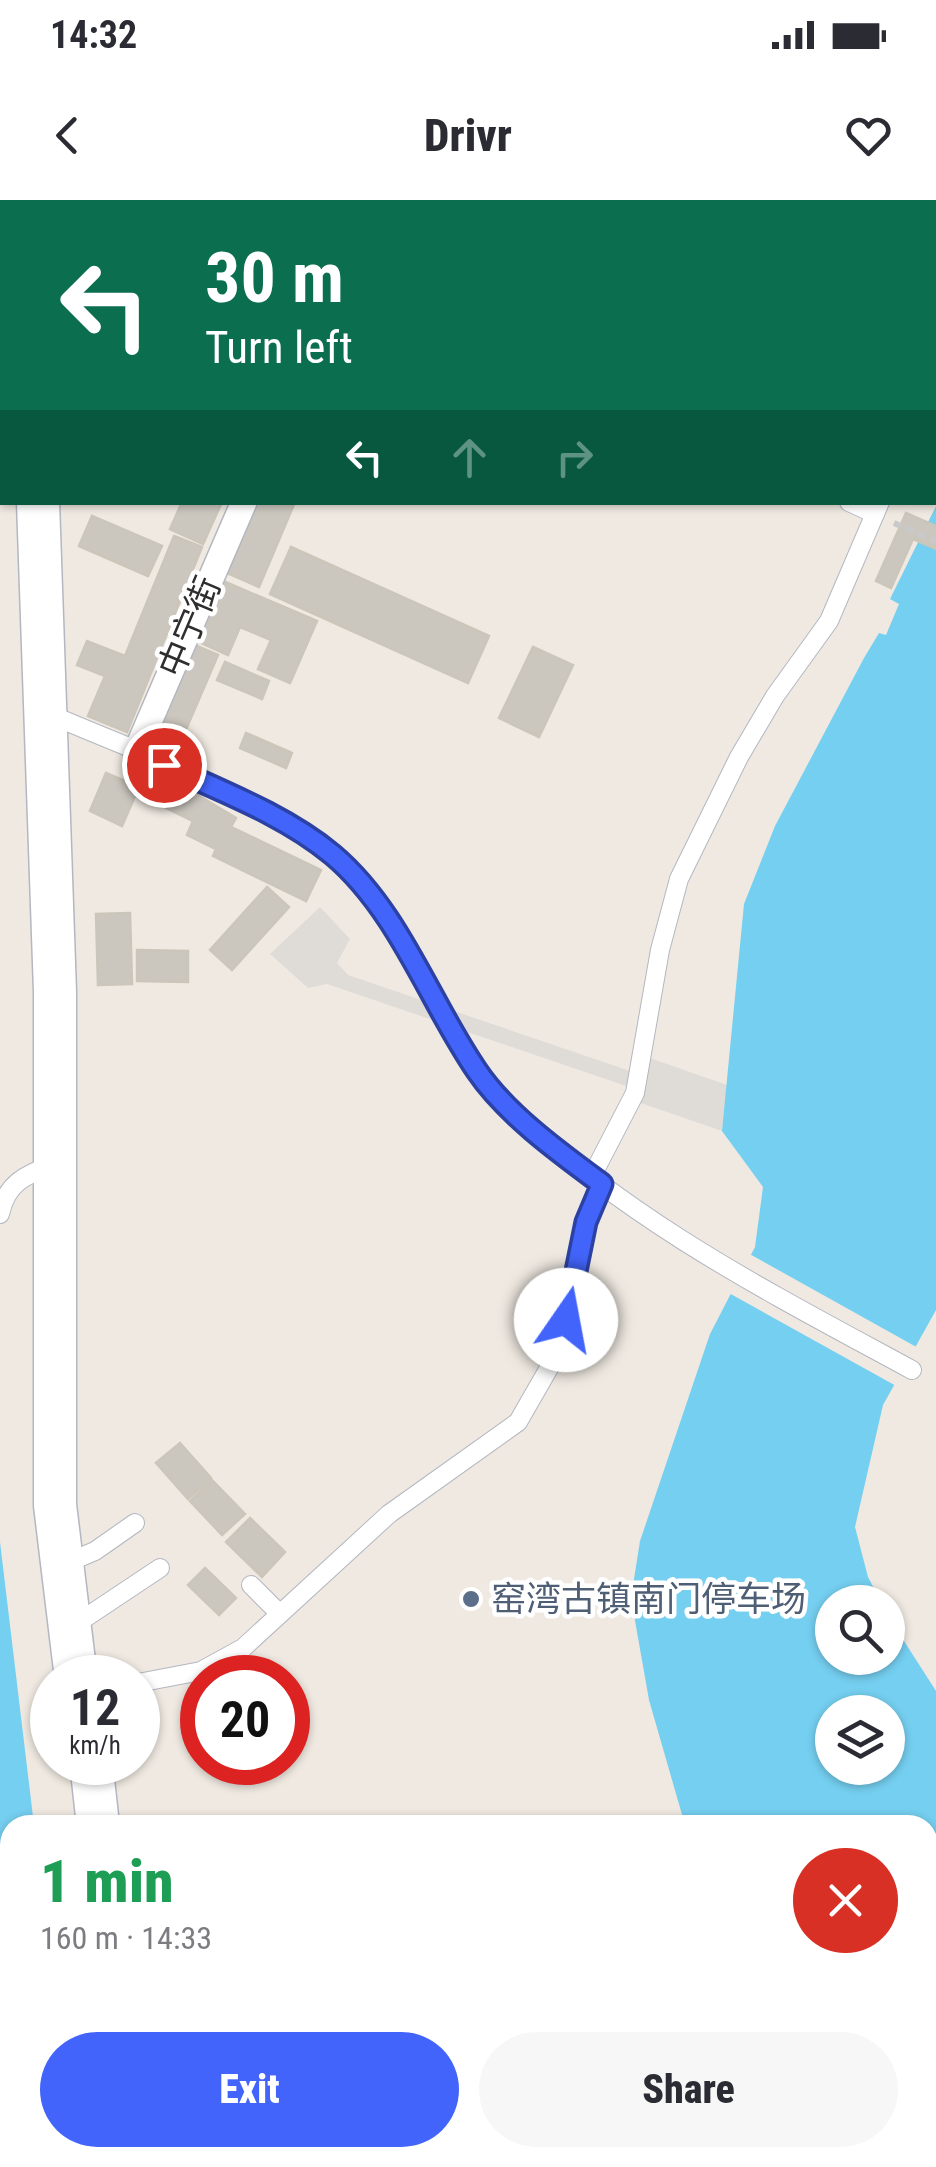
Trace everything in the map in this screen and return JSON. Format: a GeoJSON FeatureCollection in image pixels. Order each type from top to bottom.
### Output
{"type":"FeatureCollection","features":[{"type":"Feature","properties":{"kind":"street"},"geometry":{"type":"LineString","coordinates":[[38,505],[42,710],[55,992],[54,1505],[73,1655]]}},
{"type":"Feature","properties":{"kind":"street","name":"中宁街"},"geometry":{"type":"LineString","coordinates":[[136,752],[243,505]]}},
{"type":"Feature","properties":{"kind":"street"},"geometry":{"type":"LineString","coordinates":[[94,1785],[97,1815]]}},
{"type":"Feature","properties":{"kind":"lane"},"geometry":{"type":"LineString","coordinates":[[160,1678],[220,1663],[243,1648],[389,1514],[518,1422],[553,1361],[597,1180],[635,1093],[660,950],[679,880],[748,742],[829,621],[877,508]]}},
{"type":"Feature","properties":{"kind":"lane"},"geometry":{"type":"LineString","coordinates":[[42,710],[288,824],[333,856],[380,908],[480,1075],[597,1180],[730,1271],[912,1370]]}},
{"type":"Feature","properties":{"kind":"lane"},"geometry":{"type":"LineString","coordinates":[[0,1214],[10,1188],[21,1177],[56,1163]]}},
{"type":"Feature","properties":{"kind":"lane"},"geometry":{"type":"LineString","coordinates":[[62,1565],[95,1552],[135,1524]]}},
{"type":"Feature","properties":{"kind":"lane"},"geometry":{"type":"LineString","coordinates":[[70,1628],[160,1568]]}},
{"type":"Feature","properties":{"kind":"lane"},"geometry":{"type":"LineString","coordinates":[[251,1585],[279,1613]]}},
{"type":"Feature","properties":{"kind":"path"},"geometry":{"type":"LineString","coordinates":[[877,508],[936,541]]}},
{"type":"Feature","properties":{"kind":"shaded area"},"geometry":{"type":"Polygon","coordinates":[[[320,907],[350,939],[337,963],[348,975],[639,1074],[644,1056],[727,1085],[722,1131],[632,1100],[635,1089],[327,984],[308,988],[270,954],[320,907]]]}},
{"type":"Feature","properties":{"kind":"water"},"geometry":{"type":"Polygon","coordinates":[[[936,506],[936,1310],[883,1405],[855,1527],[872,1585],[815,1585],[815,1675],[905,1675],[905,1643],[936,1691],[936,1815],[682,1815],[649,1700],[631,1598],[640,1541],[710,1334],[755,1247],[763,1187],[722,1131],[744,904],[775,826],[864,658],[879,633],[886,635],[899,604],[890,599],[936,506]]]}},
{"type":"Feature","properties":{"kind":"water"},"geometry":{"type":"Polygon","coordinates":[[[0,1542],[33,1815],[0,1815],[0,1542]]]}},
{"type":"Feature","properties":{"kind":"pier"},"geometry":{"type":"Polygon","coordinates":[[[746,1252],[920,1349],[898,1387],[727,1292],[746,1252]]]}},
{"type":"Feature","properties":{"kind":"building"},"geometry":{"type":"Polygon","coordinates":[[[181,505],[221,505],[203,544],[170,529],[181,505]]]}},
{"type":"Feature","properties":{"kind":"building"},"geometry":{"type":"Polygon","coordinates":[[[253,505],[294,505],[259,587],[225,572],[253,505]]]}},
{"type":"Feature","properties":{"kind":"building"},"geometry":{"type":"Polygon","coordinates":[[[906,513],[936,526],[936,549],[913,539],[891,588],[876,581],[906,513]]]}},
{"type":"Feature","properties":{"kind":"building"},"geometry":{"type":"Polygon","coordinates":[[[92,516],[162,546],[148,576],[79,546],[92,516]]]}},
{"type":"Feature","properties":{"kind":"building"},"geometry":{"type":"Polygon","coordinates":[[[174,536],[202,547],[127,732],[88,716],[105,676],[77,665],[87,641],[125,656],[174,536]]]}},
{"type":"Feature","properties":{"kind":"building"},"geometry":{"type":"Polygon","coordinates":[[[291,547],[489,636],[468,683],[270,594],[291,547]]]}},
{"type":"Feature","properties":{"kind":"building"},"geometry":{"type":"Polygon","coordinates":[[[223,581],[317,621],[290,683],[258,669],[271,640],[240,627],[228,655],[197,641],[223,581]]]}},
{"type":"Feature","properties":{"kind":"building"},"geometry":{"type":"Polygon","coordinates":[[[192,644],[218,655],[175,755],[149,743],[192,644]]]}},
{"type":"Feature","properties":{"kind":"building"},"geometry":{"type":"Polygon","coordinates":[[[533,647],[573,665],[539,737],[499,718],[533,647]]]}},
{"type":"Feature","properties":{"kind":"building"},"geometry":{"type":"Polygon","coordinates":[[[225,662],[269,681],[262,699],[217,680],[225,662]]]}},
{"type":"Feature","properties":{"kind":"building"},"geometry":{"type":"Polygon","coordinates":[[[246,733],[292,753],[286,768],[240,748],[246,733]]]}},
{"type":"Feature","properties":{"kind":"building"},"geometry":{"type":"Polygon","coordinates":[[[106,773],[139,787],[122,826],[90,811],[106,773]]]}},
{"type":"Feature","properties":{"kind":"building"},"geometry":{"type":"Polygon","coordinates":[[[176,782],[236,818],[231,827],[321,870],[306,901],[213,856],[216,849],[187,835],[193,821],[164,807],[176,782]]]}},
{"type":"Feature","properties":{"kind":"building"},"geometry":{"type":"Polygon","coordinates":[[[267,887],[289,907],[232,970],[210,950],[267,887]]]}},
{"type":"Feature","properties":{"kind":"building"},"geometry":{"type":"Polygon","coordinates":[[[130,913],[132,984],[98,985],[96,914],[130,913]]]}},
{"type":"Feature","properties":{"kind":"building"},"geometry":{"type":"Polygon","coordinates":[[[137,950],[188,951],[188,982],[137,981],[137,950]]]}},
{"type":"Feature","properties":{"kind":"building"},"geometry":{"type":"Polygon","coordinates":[[[180,1443],[211,1478],[188,1499],[156,1463],[180,1443]]]}},
{"type":"Feature","properties":{"kind":"building"},"geometry":{"type":"Polygon","coordinates":[[[212,1480],[245,1514],[222,1535],[190,1501],[212,1480]]]}},
{"type":"Feature","properties":{"kind":"building"},"geometry":{"type":"Polygon","coordinates":[[[250,1518],[285,1552],[262,1577],[226,1542],[250,1518]]]}},
{"type":"Feature","properties":{"kind":"building"},"geometry":{"type":"Polygon","coordinates":[[[205,1568],[236,1598],[219,1615],[188,1585],[205,1568]]]}},
{"type":"Feature","properties":{"kind":"place","name":"窑湾古镇南门停车场"},"geometry":{"type":"Point","coordinates":[471,1599]}},
{"type":"Feature","properties":{"kind":"route"},"geometry":{"type":"LineString","coordinates":[[164,765],[288,824],[333,856],[380,908],[480,1075],[511,1108],[602,1184],[586,1222],[566,1320]]}}]}
